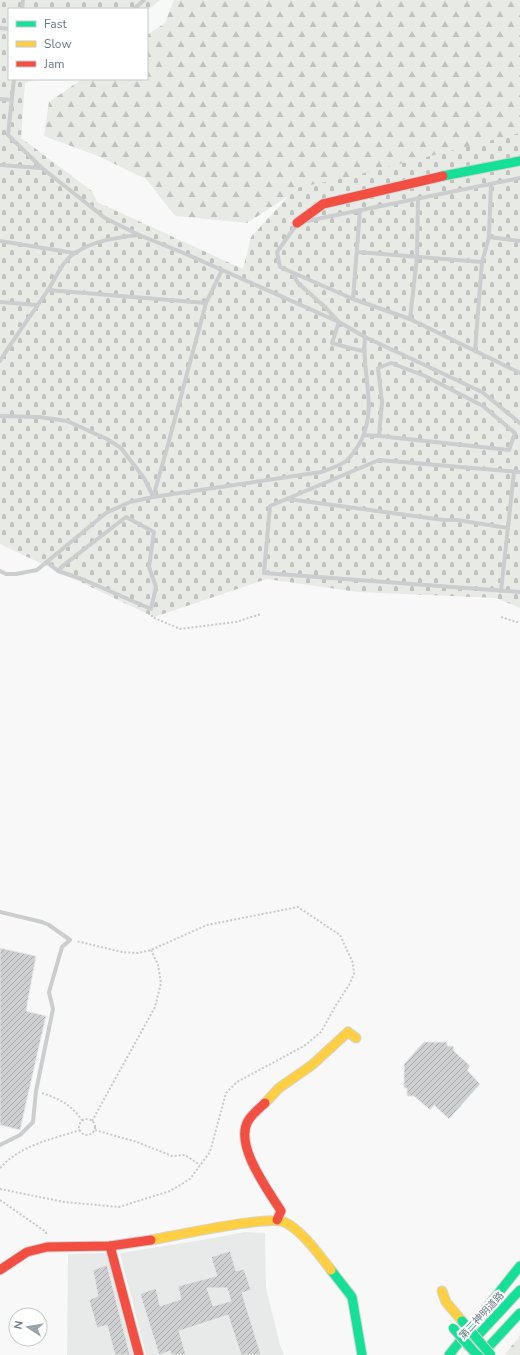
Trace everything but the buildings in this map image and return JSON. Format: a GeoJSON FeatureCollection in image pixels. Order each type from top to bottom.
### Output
{"type":"FeatureCollection","features":[{"type":"Feature","properties":{"kind":"main road"},"geometry":{"type":"LineString","coordinates":[[297,223],[323,204],[425,179],[520,161]]}},
{"type":"Feature","properties":{"kind":"main road"},"geometry":{"type":"LineString","coordinates":[[277,1220],[281,1211],[262,1181],[248,1152],[244,1138],[248,1122],[279,1088],[312,1065],[348,1032],[356,1038]]}},
{"type":"Feature","properties":{"kind":"main road"},"geometry":{"type":"LineString","coordinates":[[0,1270],[27,1252],[47,1247],[110,1246],[255,1222],[277,1220],[285,1222],[305,1238],[352,1297],[362,1355]]}},
{"type":"Feature","properties":{"kind":"main road"},"geometry":{"type":"LineString","coordinates":[[110,1246],[139,1355]]}},
{"type":"Feature","properties":{"kind":"main road"},"geometry":{"type":"LineString","coordinates":[[449,1355],[520,1266]]}},
{"type":"Feature","properties":{"kind":"main road","name":"第二神明道路"},"geometry":{"type":"LineString","coordinates":[[459,1355],[520,1290]]}},
{"type":"Feature","properties":{"kind":"main road"},"geometry":{"type":"LineString","coordinates":[[442,1291],[446,1302],[491,1355]]}},
{"type":"Feature","properties":{"kind":"main road"},"geometry":{"type":"LineString","coordinates":[[481,1355],[520,1313]]}},
{"type":"Feature","properties":{"kind":"main road"},"geometry":{"type":"LineString","coordinates":[[451,1325],[477,1355]]}},
{"type":"Feature","properties":{"kind":"main road"},"geometry":{"type":"LineString","coordinates":[[493,1342],[520,1325]]}},
{"type":"Feature","properties":{"kind":"lane"},"geometry":{"type":"LineString","coordinates":[[135,8],[144,0]]}},
{"type":"Feature","properties":{"kind":"lane"},"geometry":{"type":"LineString","coordinates":[[14,80],[8,135],[42,168],[105,218],[139,235],[339,322],[365,337],[482,392],[520,423]]}},
{"type":"Feature","properties":{"kind":"lane"},"geometry":{"type":"LineString","coordinates":[[0,99],[12,100]]}},
{"type":"Feature","properties":{"kind":"lane"},"geometry":{"type":"LineString","coordinates":[[0,165],[42,168]]}},
{"type":"Feature","properties":{"kind":"lane"},"geometry":{"type":"LineString","coordinates":[[520,178],[297,223],[277,252],[280,267],[293,274],[353,299],[410,319],[520,372]]}},
{"type":"Feature","properties":{"kind":"lane"},"geometry":{"type":"LineString","coordinates":[[475,351],[482,262],[489,237],[491,184]]}},
{"type":"Feature","properties":{"kind":"lane"},"geometry":{"type":"LineString","coordinates":[[410,319],[416,257],[418,198]]}},
{"type":"Feature","properties":{"kind":"lane"},"geometry":{"type":"LineString","coordinates":[[353,299],[360,210]]}},
{"type":"Feature","properties":{"kind":"lane"},"geometry":{"type":"LineString","coordinates":[[0,361],[48,290],[66,260],[74,253],[101,240],[139,235]]}},
{"type":"Feature","properties":{"kind":"lane"},"geometry":{"type":"LineString","coordinates":[[489,237],[520,241]]}},
{"type":"Feature","properties":{"kind":"lane"},"geometry":{"type":"LineString","coordinates":[[0,241],[74,253]]}},
{"type":"Feature","properties":{"kind":"lane"},"geometry":{"type":"LineString","coordinates":[[357,252],[482,262]]}},
{"type":"Feature","properties":{"kind":"lane"},"geometry":{"type":"LineString","coordinates":[[153,497],[206,303],[222,270]]}},
{"type":"Feature","properties":{"kind":"lane"},"geometry":{"type":"LineString","coordinates":[[293,274],[298,283],[325,307],[339,322]]}},
{"type":"Feature","properties":{"kind":"lane"},"geometry":{"type":"LineString","coordinates":[[48,290],[206,303]]}},
{"type":"Feature","properties":{"kind":"lane"},"geometry":{"type":"LineString","coordinates":[[0,302],[37,305]]}},
{"type":"Feature","properties":{"kind":"lane"},"geometry":{"type":"LineString","coordinates":[[339,322],[332,343],[364,351]]}},
{"type":"Feature","properties":{"kind":"lane"},"geometry":{"type":"LineString","coordinates":[[0,571],[6,574],[16,574],[37,570],[106,513],[130,502],[153,497],[321,472],[346,461],[356,450],[364,435],[368,419],[369,399],[364,351],[365,337]]}},
{"type":"Feature","properties":{"kind":"lane"},"geometry":{"type":"LineString","coordinates":[[364,435],[509,450],[515,433],[483,406],[425,376],[391,363],[378,368],[382,402],[379,436]]}},
{"type":"Feature","properties":{"kind":"lane"},"geometry":{"type":"LineString","coordinates":[[0,416],[39,417],[67,421],[107,439],[121,448],[144,478],[153,497]]}},
{"type":"Feature","properties":{"kind":"lane"},"geometry":{"type":"LineString","coordinates":[[520,472],[379,460],[270,506],[264,573],[520,592]]}},
{"type":"Feature","properties":{"kind":"lane"},"geometry":{"type":"LineString","coordinates":[[501,591],[514,472]]}},
{"type":"Feature","properties":{"kind":"lane"},"geometry":{"type":"LineString","coordinates":[[287,499],[444,520],[457,520],[508,528]]}},
{"type":"Feature","properties":{"kind":"lane"},"geometry":{"type":"LineString","coordinates":[[47,562],[58,571],[82,579],[151,609],[156,587],[149,567],[154,532],[126,517],[58,571]]}},
{"type":"Feature","properties":{"kind":"lane"},"geometry":{"type":"LineString","coordinates":[[0,912],[42,922],[49,925],[70,940],[62,947],[49,992],[53,1008],[36,1091],[33,1122],[20,1135],[0,1145]]}},
{"type":"Feature","properties":{"kind":"path"},"geometry":{"type":"LineString","coordinates":[[151,609],[152,617],[180,629],[236,622],[261,614]]}},
{"type":"Feature","properties":{"kind":"path"},"geometry":{"type":"LineString","coordinates":[[501,617],[520,622]]}},
{"type":"Feature","properties":{"kind":"path"},"geometry":{"type":"LineString","coordinates":[[0,1189],[64,1202],[119,1207],[170,1191],[190,1179],[210,1152],[226,1093],[237,1082],[304,1046],[321,1032],[354,974],[352,963],[340,935],[298,907],[208,925],[151,950],[138,953],[122,952],[70,940]]}},
{"type":"Feature","properties":{"kind":"path"},"geometry":{"type":"LineString","coordinates":[[92,1121],[155,1007],[161,983],[158,965],[151,950]]}},
{"type":"Feature","properties":{"kind":"path"},"geometry":{"type":"LineString","coordinates":[[36,1091],[61,1100],[75,1111],[83,1121]]}},
{"type":"Feature","properties":{"kind":"path"},"geometry":{"type":"LineString","coordinates":[[83,1121],[92,1121]]}},
{"type":"Feature","properties":{"kind":"path"},"geometry":{"type":"LineString","coordinates":[[80,1130],[80,1125],[83,1121]]}},
{"type":"Feature","properties":{"kind":"path"},"geometry":{"type":"LineString","coordinates":[[92,1121],[95,1125],[95,1130]]}},
{"type":"Feature","properties":{"kind":"path"},"geometry":{"type":"LineString","coordinates":[[80,1130],[86,1135],[91,1134],[95,1130]]}},
{"type":"Feature","properties":{"kind":"path"},"geometry":{"type":"LineString","coordinates":[[0,1168],[25,1149],[80,1130]]}},
{"type":"Feature","properties":{"kind":"path"},"geometry":{"type":"LineString","coordinates":[[95,1130],[137,1142],[172,1156],[185,1155],[200,1166]]}},
{"type":"Feature","properties":{"kind":"path"},"geometry":{"type":"LineString","coordinates":[[0,1200],[46,1232],[47,1247]]}},
{"type":"Feature","properties":{"kind":"shaded area"},"geometry":{"type":"Polygon","coordinates":[[[245,1232],[265,1233],[266,1288],[280,1345],[284,1355],[146,1355],[120,1253],[245,1232]]]}},
{"type":"Feature","properties":{"kind":"shaded area"},"geometry":{"type":"Polygon","coordinates":[[[107,1253],[133,1355],[67,1355],[68,1254],[107,1253]]]}},
{"type":"Feature","properties":{"kind":"green space"},"geometry":{"type":"Polygon","coordinates":[[[0,0],[160,0],[148,10],[148,8],[8,8],[8,80],[35,80],[25,83],[21,138],[92,191],[97,202],[243,269],[251,237],[296,188],[349,177],[520,133],[520,608],[496,598],[358,592],[267,579],[154,617],[0,544],[0,0]]]}},
{"type":"Feature","properties":{"kind":"green space"},"geometry":{"type":"Polygon","coordinates":[[[174,0],[520,0],[520,150],[296,191],[247,223],[175,216],[146,179],[98,156],[44,136],[49,102],[81,80],[148,80],[148,34],[165,23],[174,0]]]}},
{"type":"Feature","properties":{"kind":"green space"},"geometry":{"type":"Polygon","coordinates":[[[520,1336],[520,1355],[504,1355],[520,1336]]]}},
{"type":"Feature","properties":{"kind":"traffic: fast"},"geometry":{"type":"LineString","coordinates":[[443,176],[520,161]]}},
{"type":"Feature","properties":{"kind":"traffic: fast"},"geometry":{"type":"LineString","coordinates":[[449,1355],[520,1266]]}},
{"type":"Feature","properties":{"kind":"traffic: fast"},"geometry":{"type":"LineString","coordinates":[[331,1270],[352,1297],[362,1355]]}},
{"type":"Feature","properties":{"kind":"traffic: fast"},"geometry":{"type":"LineString","coordinates":[[468,1346],[520,1290]]}},
{"type":"Feature","properties":{"kind":"traffic: fast"},"geometry":{"type":"LineString","coordinates":[[481,1355],[520,1313]]}},
{"type":"Feature","properties":{"kind":"traffic: fast"},"geometry":{"type":"LineString","coordinates":[[462,1321],[491,1355]]}},
{"type":"Feature","properties":{"kind":"traffic: fast"},"geometry":{"type":"LineString","coordinates":[[453,1328],[477,1355]]}},
{"type":"Feature","properties":{"kind":"traffic: slow"},"geometry":{"type":"LineString","coordinates":[[265,1103],[279,1088],[312,1065],[348,1032],[356,1038]]}},
{"type":"Feature","properties":{"kind":"traffic: slow"},"geometry":{"type":"LineString","coordinates":[[151,1240],[260,1221],[284,1222],[297,1230],[331,1270]]}},
{"type":"Feature","properties":{"kind":"traffic: slow"},"geometry":{"type":"LineString","coordinates":[[442,1291],[446,1302],[462,1321]]}},
{"type":"Feature","properties":{"kind":"traffic: jam"},"geometry":{"type":"LineString","coordinates":[[297,223],[323,204],[443,176]]}},
{"type":"Feature","properties":{"kind":"traffic: jam"},"geometry":{"type":"LineString","coordinates":[[265,1103],[248,1121],[245,1131],[245,1142],[254,1167],[281,1211],[277,1220]]}},
{"type":"Feature","properties":{"kind":"traffic: jam"},"geometry":{"type":"LineString","coordinates":[[0,1270],[27,1252],[47,1247],[110,1246],[151,1240]]}},
{"type":"Feature","properties":{"kind":"traffic: jam"},"geometry":{"type":"LineString","coordinates":[[110,1246],[139,1355]]}}]}
